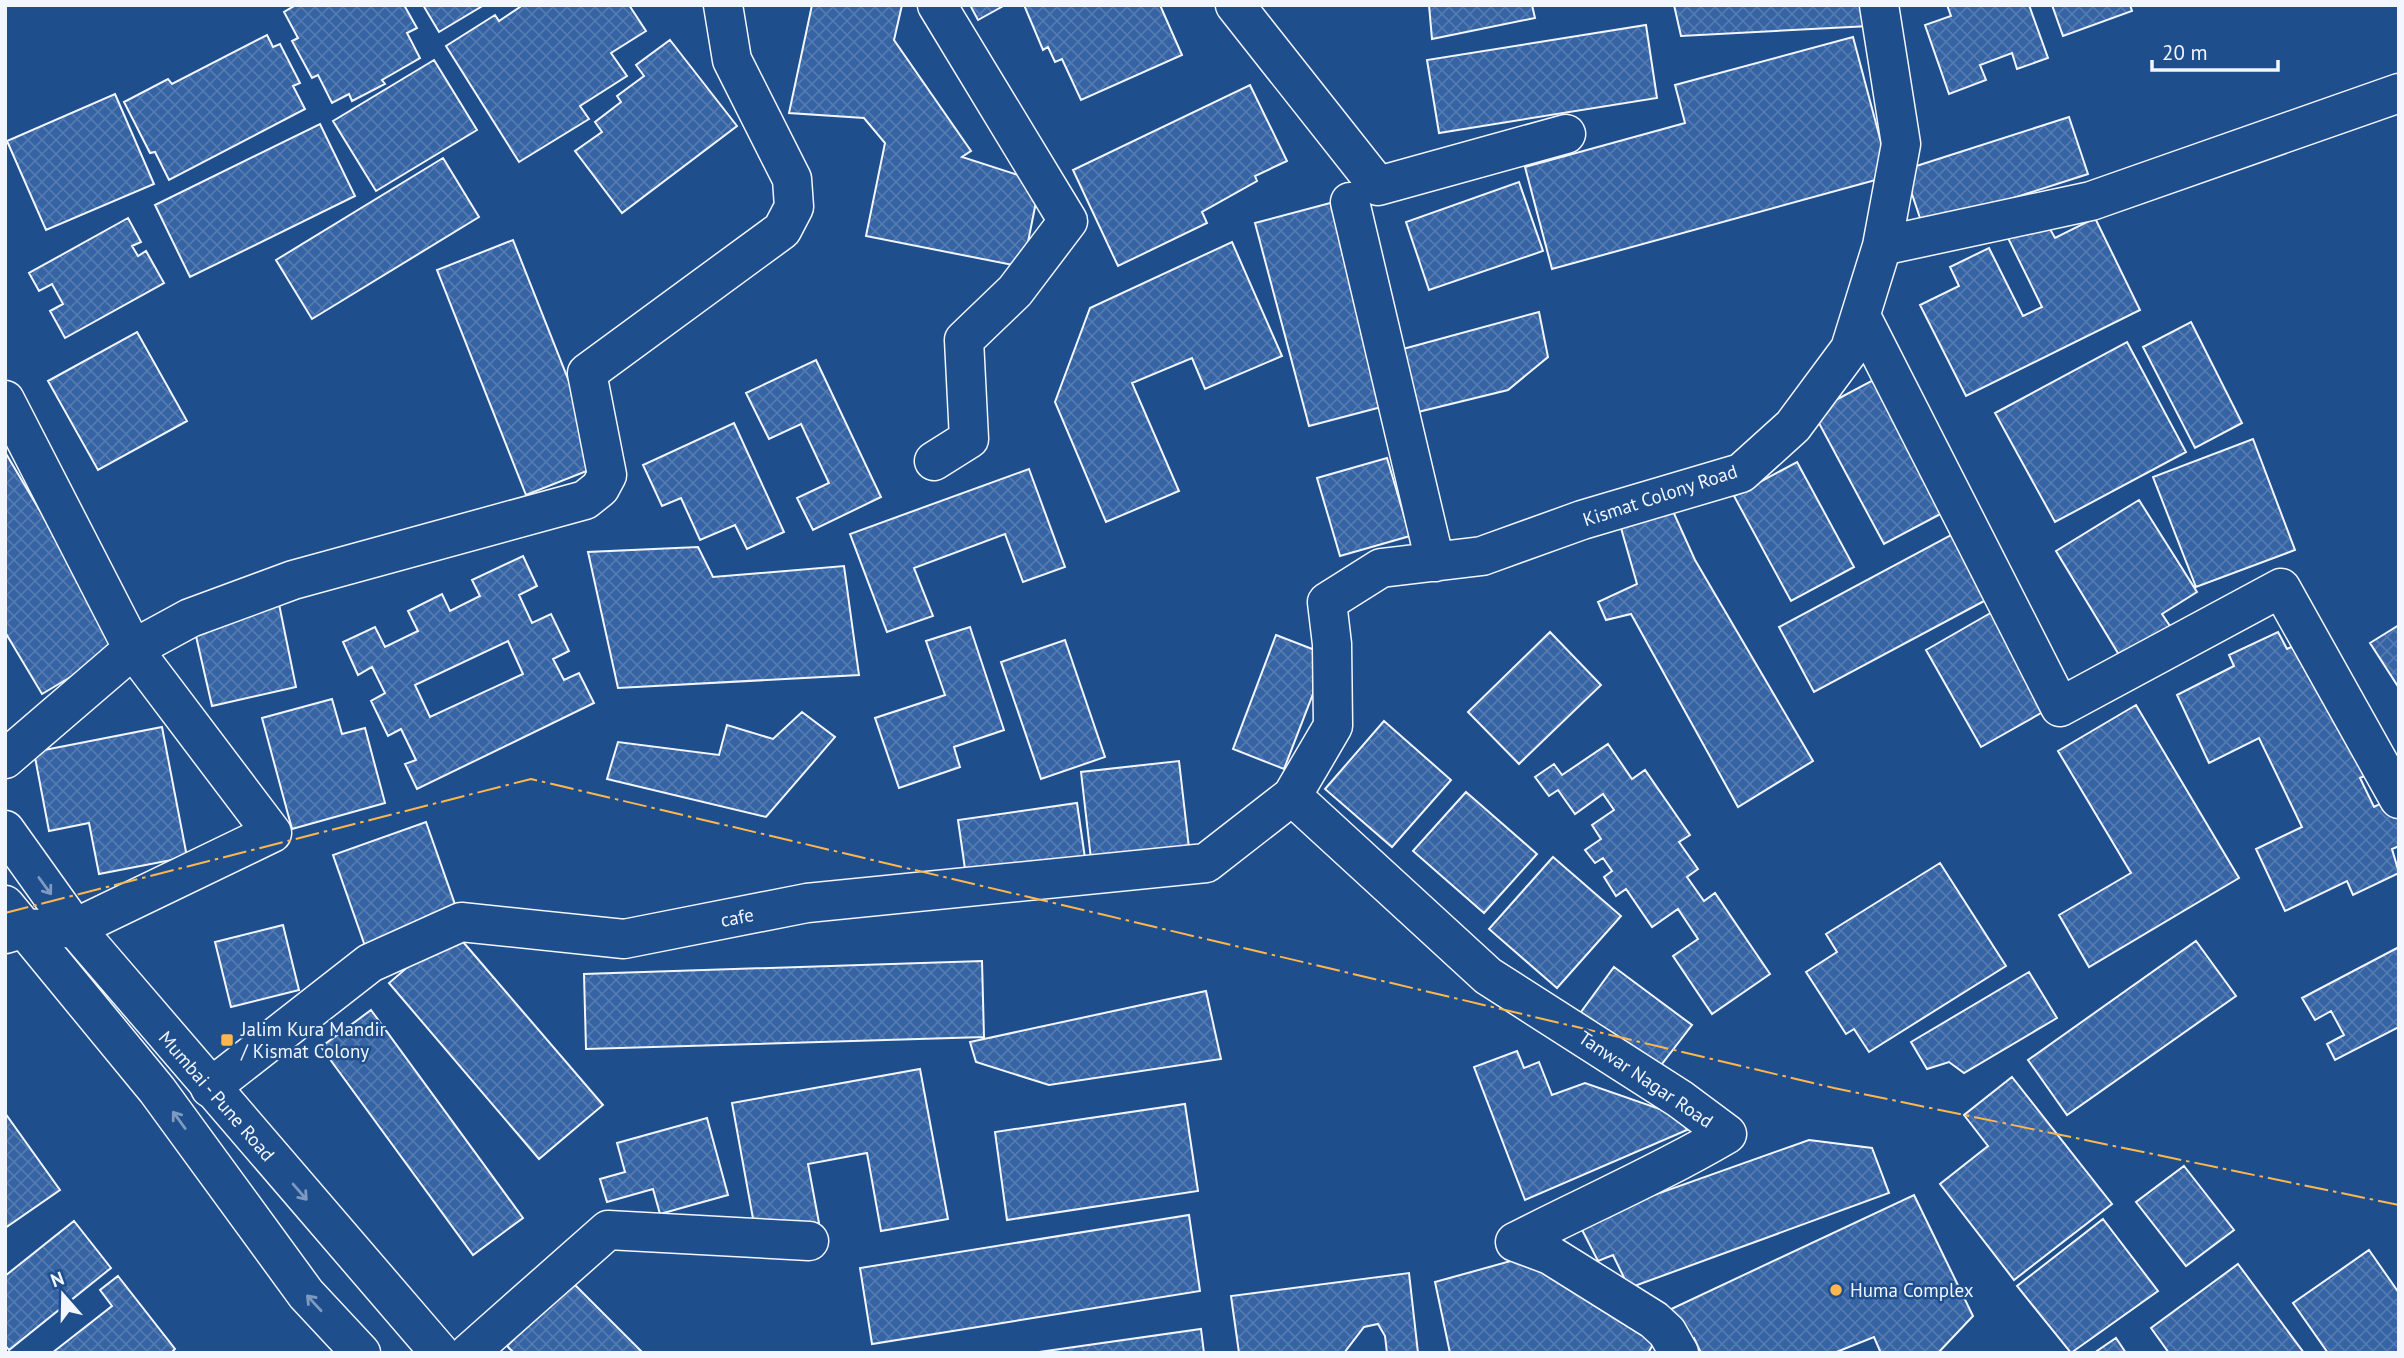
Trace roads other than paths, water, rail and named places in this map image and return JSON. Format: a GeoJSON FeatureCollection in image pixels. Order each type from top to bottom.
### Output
{"type":"FeatureCollection","features":[{"type":"Feature","properties":{"kind":"street"},"geometry":{"type":"LineString","coordinates":[[5,758],[133,649],[190,618],[293,580],[585,500],[600,488],[607,475],[587,373],[782,230],[794,207],[792,179],[732,60],[723,5]]}},
{"type":"Feature","properties":{"kind":"street"},"geometry":{"type":"LineString","coordinates":[[934,461],[969,439],[964,340],[1015,292],[1068,221],[937,5]]}},
{"type":"Feature","properties":{"kind":"street","name":"Kismat Colony Road"},"geometry":{"type":"LineString","coordinates":[[1292,796],[1333,726],[1332,644],[1327,602],[1381,568],[1482,556],[1582,520],[1741,473],[1793,426],[1850,349],[1882,246],[1901,144],[1879,5]]}},
{"type":"Feature","properties":{"kind":"street"},"geometry":{"type":"LineString","coordinates":[[1245,8],[1378,186],[1566,134]]}},
{"type":"Feature","properties":{"kind":"street"},"geometry":{"type":"LineString","coordinates":[[1882,246],[2091,201],[2399,93]]}},
{"type":"Feature","properties":{"kind":"street"},"geometry":{"type":"LineString","coordinates":[[1350,202],[1435,562]]}},
{"type":"Feature","properties":{"kind":"street"},"geometry":{"type":"LineString","coordinates":[[1861,316],[2060,707],[2281,588],[2399,799]]}},
{"type":"Feature","properties":{"kind":"street"},"geometry":{"type":"LineString","coordinates":[[5,400],[133,649],[272,833],[75,928],[11,923]]}},
{"type":"Feature","properties":{"kind":"street","name":"cafe"},"geometry":{"type":"LineString","coordinates":[[210,1088],[370,963],[461,922],[624,939],[807,903],[1206,863],[1292,796]]}},
{"type":"Feature","properties":{"kind":"street","name":"Tanwar Nagar Road"},"geometry":{"type":"LineString","coordinates":[[1292,796],[1488,976],[1680,1099],[1727,1134],[1670,1167],[1605,1196],[1515,1242],[1550,1255],[1654,1320],[1667,1332],[1679,1353]]}},
{"type":"Feature","properties":{"kind":"street","name":"Mumbai - Pune Road"},"geometry":{"type":"LineString","coordinates":[[5,830],[75,928],[440,1353]]}},
{"type":"Feature","properties":{"kind":"street"},"geometry":{"type":"LineString","coordinates":[[11,923],[157,1090],[306,1294],[360,1353]]}},
{"type":"Feature","properties":{"kind":"street"},"geometry":{"type":"LineString","coordinates":[[469,1353],[608,1230],[808,1241]]}},
{"type":"Feature","properties":{"kind":"place","name":"Jalim Kura Mandir / Kismat Colony"},"geometry":{"type":"Point","coordinates":[227,1040]}},
{"type":"Feature","properties":{"kind":"place","name":"Huma Complex"},"geometry":{"type":"Point","coordinates":[1836,1290]}}]}
